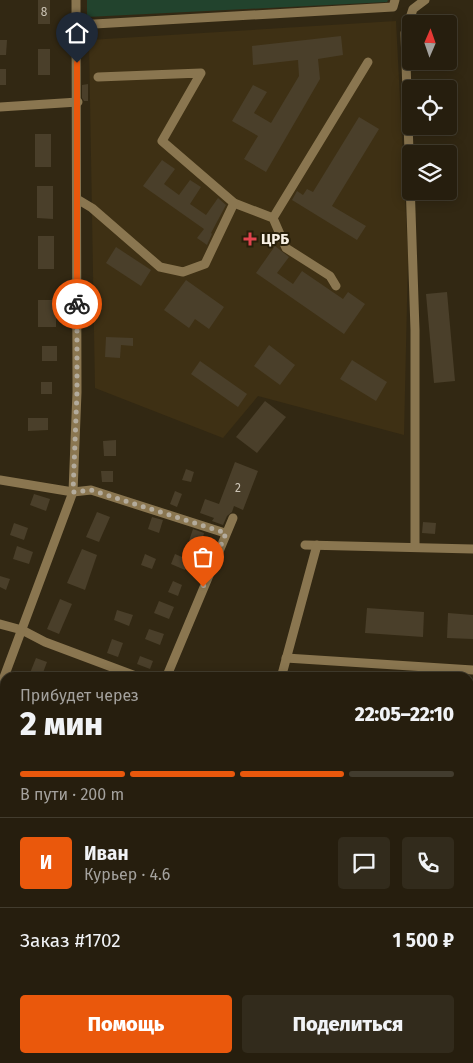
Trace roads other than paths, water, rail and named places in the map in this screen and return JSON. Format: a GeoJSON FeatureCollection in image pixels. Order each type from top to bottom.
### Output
{"type":"FeatureCollection","features":[{"type":"Feature","properties":{"kind":"street"},"geometry":{"type":"LineString","coordinates":[[6,672],[73,492],[77,392],[78,102],[76,0]]}},
{"type":"Feature","properties":{"kind":"street"},"geometry":{"type":"LineString","coordinates":[[415,547],[415,330],[406,33],[413,9],[425,0]]}},
{"type":"Feature","properties":{"kind":"street"},"geometry":{"type":"LineString","coordinates":[[77,24],[394,4]]}},
{"type":"Feature","properties":{"kind":"street"},"geometry":{"type":"LineString","coordinates":[[273,218],[368,62]]}},
{"type":"Feature","properties":{"kind":"street"},"geometry":{"type":"LineString","coordinates":[[98,77],[200,73],[162,142],[234,203],[273,218],[286,248],[330,276],[336,286]]}},
{"type":"Feature","properties":{"kind":"street"},"geometry":{"type":"LineString","coordinates":[[0,106],[78,102]]}},
{"type":"Feature","properties":{"kind":"street"},"geometry":{"type":"LineString","coordinates":[[77,199],[92,208],[160,267],[183,272],[205,264],[234,203]]}},
{"type":"Feature","properties":{"kind":"street"},"geometry":{"type":"LineString","coordinates":[[0,480],[73,492],[91,490],[226,533]]}},
{"type":"Feature","properties":{"kind":"street"},"geometry":{"type":"LineString","coordinates":[[168,672],[233,518]]}},
{"type":"Feature","properties":{"kind":"street"},"geometry":{"type":"LineString","coordinates":[[305,545],[473,549]]}},
{"type":"Feature","properties":{"kind":"street"},"geometry":{"type":"LineString","coordinates":[[282,672],[317,545]]}},
{"type":"Feature","properties":{"kind":"street"},"geometry":{"type":"LineString","coordinates":[[0,624],[22,630],[45,642],[125,672]]}},
{"type":"Feature","properties":{"kind":"street"},"geometry":{"type":"LineString","coordinates":[[286,658],[473,670]]}},
{"type":"Feature","properties":{"kind":"place","name":"ЦРБ"},"geometry":{"type":"Point","coordinates":[250,239]}}]}
